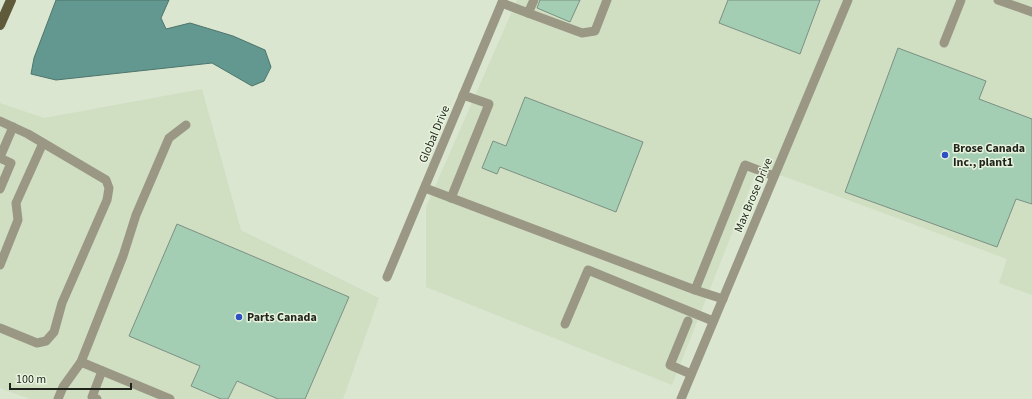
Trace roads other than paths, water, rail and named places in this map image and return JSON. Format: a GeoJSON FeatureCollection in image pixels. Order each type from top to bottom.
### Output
{"type":"FeatureCollection","features":[{"type":"Feature","properties":{"kind":"main road"},"geometry":{"type":"LineString","coordinates":[[0,25],[11,0]]}},
{"type":"Feature","properties":{"kind":"street"},"geometry":{"type":"LineString","coordinates":[[528,13],[534,0]]}},
{"type":"Feature","properties":{"kind":"street"},"geometry":{"type":"LineString","coordinates":[[502,2],[582,33],[595,31],[607,0]]}},
{"type":"Feature","properties":{"kind":"street","name":"Max Brose Drive"},"geometry":{"type":"LineString","coordinates":[[681,399],[848,0]]}},
{"type":"Feature","properties":{"kind":"street"},"geometry":{"type":"LineString","coordinates":[[944,43],[960,0]]}},
{"type":"Feature","properties":{"kind":"street"},"geometry":{"type":"LineString","coordinates":[[998,0],[1032,12]]}},
{"type":"Feature","properties":{"kind":"street","name":"Global Drive"},"geometry":{"type":"LineString","coordinates":[[387,277],[502,2]]}},
{"type":"Feature","properties":{"kind":"street"},"geometry":{"type":"LineString","coordinates":[[451,198],[489,104],[463,95]]}},
{"type":"Feature","properties":{"kind":"street"},"geometry":{"type":"LineString","coordinates":[[0,122],[28,134],[106,180],[109,188],[107,200],[62,302],[54,332],[46,341],[37,343],[0,328]]}},
{"type":"Feature","properties":{"kind":"street"},"geometry":{"type":"LineString","coordinates":[[58,399],[63,387],[81,362],[123,256],[136,215],[169,138],[186,125]]}},
{"type":"Feature","properties":{"kind":"street"},"geometry":{"type":"LineString","coordinates":[[0,189],[11,163],[0,158],[13,127]]}},
{"type":"Feature","properties":{"kind":"street"},"geometry":{"type":"LineString","coordinates":[[0,265],[18,220],[16,203],[42,143]]}},
{"type":"Feature","properties":{"kind":"street"},"geometry":{"type":"LineString","coordinates":[[695,290],[745,165],[774,176]]}},
{"type":"Feature","properties":{"kind":"street"},"geometry":{"type":"LineString","coordinates":[[424,188],[695,290],[723,299]]}},
{"type":"Feature","properties":{"kind":"street"},"geometry":{"type":"LineString","coordinates":[[565,324],[588,270],[713,321]]}},
{"type":"Feature","properties":{"kind":"street"},"geometry":{"type":"LineString","coordinates":[[688,321],[670,365],[691,374]]}},
{"type":"Feature","properties":{"kind":"street"},"geometry":{"type":"LineString","coordinates":[[81,362],[170,399]]}},
{"type":"Feature","properties":{"kind":"street"},"geometry":{"type":"LineString","coordinates":[[97,399],[92,397],[102,371]]}},
{"type":"Feature","properties":{"kind":"water"},"geometry":{"type":"Polygon","coordinates":[[[56,0],[169,0],[161,18],[166,29],[190,23],[233,36],[265,50],[271,67],[264,81],[252,86],[212,63],[56,80],[31,74],[34,58],[56,0]]]}},
{"type":"Feature","properties":{"kind":"place","name":"Brose Canada Inc., plant1"},"geometry":{"type":"Point","coordinates":[945,155]}},
{"type":"Feature","properties":{"kind":"place","name":"Parts Canada"},"geometry":{"type":"Point","coordinates":[239,317]}}]}
